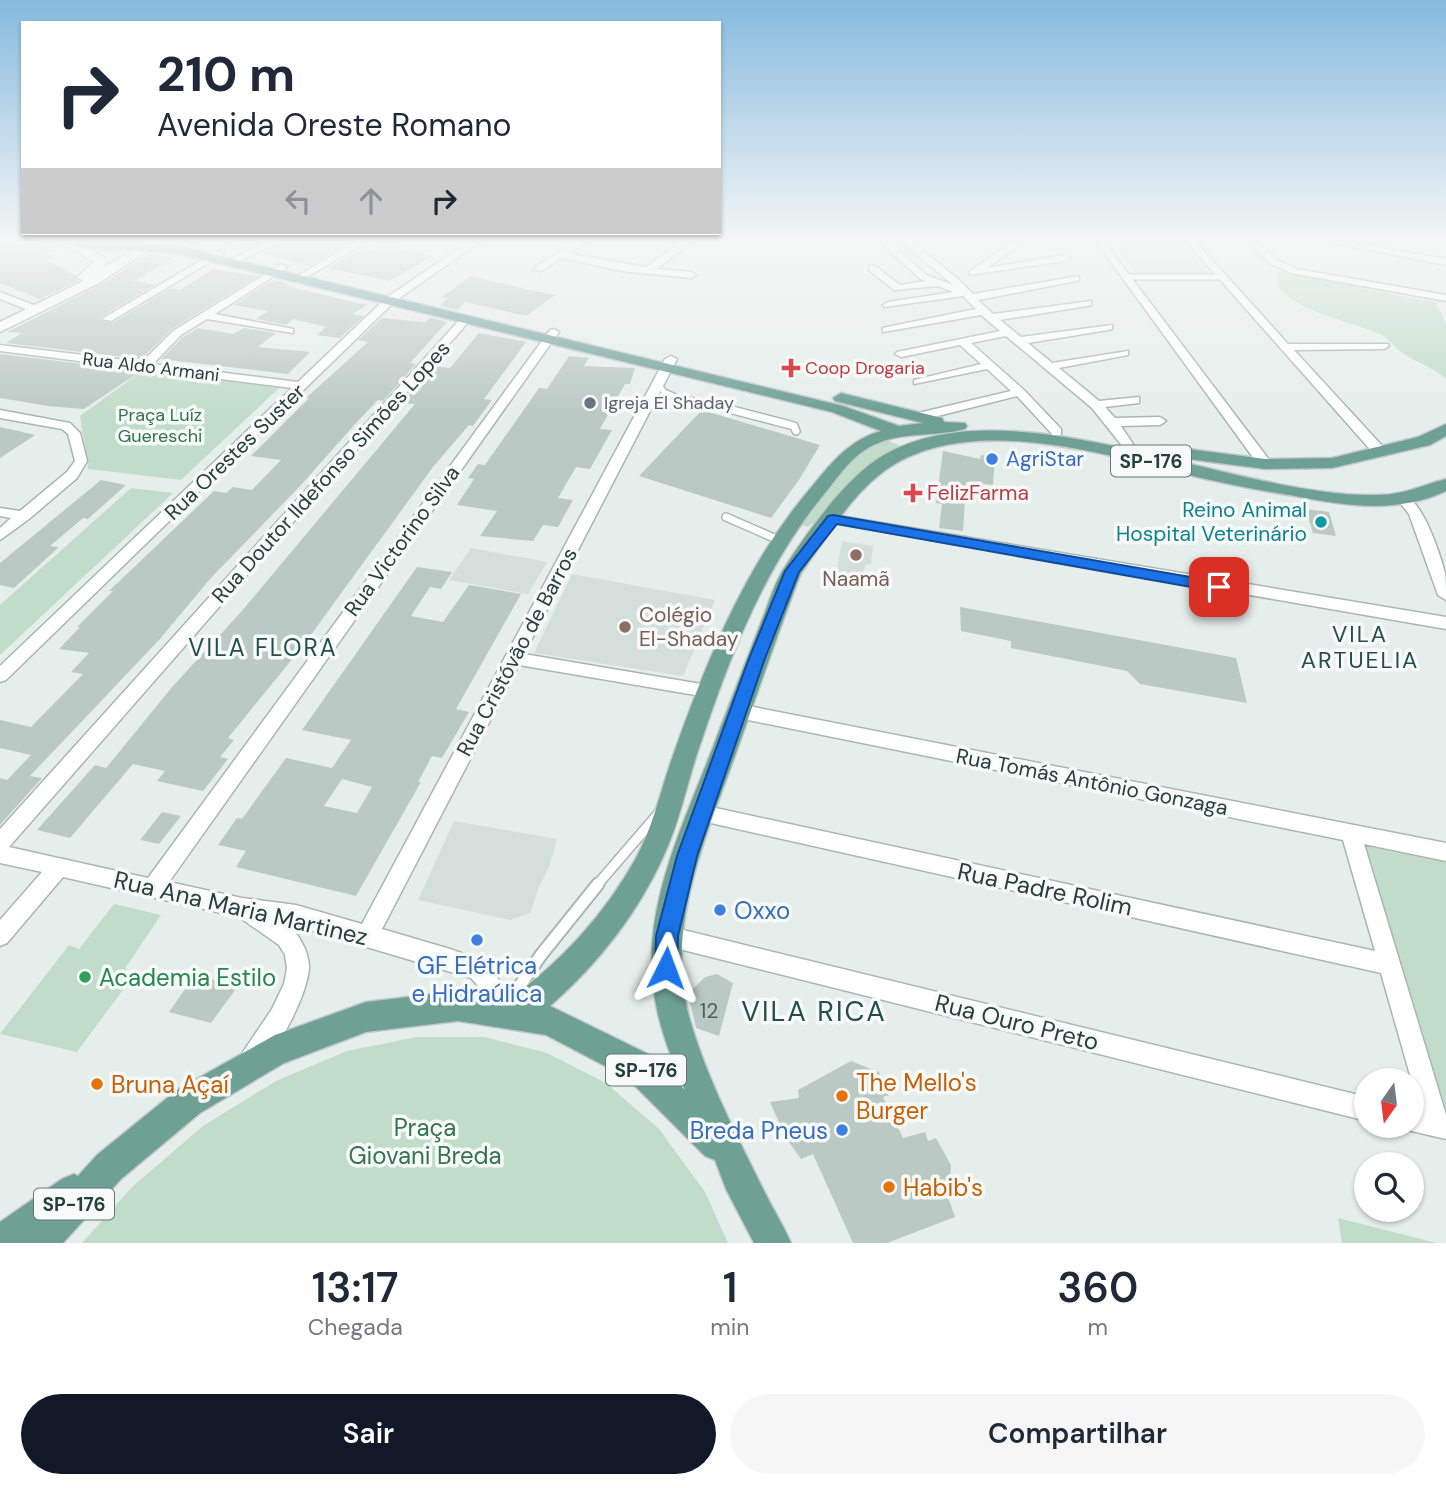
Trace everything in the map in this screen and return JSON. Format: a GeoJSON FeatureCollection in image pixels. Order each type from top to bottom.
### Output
{"type":"FeatureCollection","features":[{"type":"Feature","properties":{"kind":"main road"},"geometry":{"type":"LineString","coordinates":[[395,297],[466,319],[551,335]]}},
{"type":"Feature","properties":{"kind":"main road"},"geometry":{"type":"LineString","coordinates":[[395,297],[670,364],[837,409],[899,432],[941,440]]}},
{"type":"Feature","properties":{"kind":"main road"},"geometry":{"type":"LineString","coordinates":[[670,364],[965,426]]}},
{"type":"Feature","properties":{"kind":"main road"},"geometry":{"type":"LineString","coordinates":[[837,409],[858,426],[863,443]]}},
{"type":"Feature","properties":{"kind":"main road","name":"SP-176"},"geometry":{"type":"LineString","coordinates":[[506,1010],[552,986],[625,900],[648,863],[707,691],[753,589],[780,541],[840,463],[863,443],[899,432],[965,426],[1057,432],[1265,464],[1332,463],[1424,441],[1446,429]]}},
{"type":"Feature","properties":{"kind":"main road","name":"SP-176"},"geometry":{"type":"LineString","coordinates":[[773,1243],[746,1189],[686,1052],[673,1012],[666,968],[667,936],[687,856],[738,711],[792,571],[865,480],[884,462],[941,440],[988,437],[1055,442],[1238,481],[1360,501],[1405,500],[1446,484]]}},
{"type":"Feature","properties":{"kind":"main road"},"geometry":{"type":"LineString","coordinates":[[1424,441],[1446,449]]}},
{"type":"Feature","properties":{"kind":"main road"},"geometry":{"type":"LineString","coordinates":[[1332,463],[1324,469],[1326,482],[1342,494],[1360,501]]}},
{"type":"Feature","properties":{"kind":"main road"},"geometry":{"type":"LineString","coordinates":[[780,541],[790,551],[792,571]]}},
{"type":"Feature","properties":{"kind":"main road","name":"SP-176"},"geometry":{"type":"LineString","coordinates":[[39,1243],[110,1166],[165,1119],[246,1064],[292,1042],[337,1025],[373,1015],[445,1006],[506,1010],[564,1025],[594,1038],[650,1073],[701,1123],[746,1189]]}},
{"type":"Feature","properties":{"kind":"main road"},"geometry":{"type":"LineString","coordinates":[[0,1243],[110,1166]]}},
{"type":"Feature","properties":{"kind":"street"},"geometry":{"type":"LineString","coordinates":[[5,297],[35,309]]}},
{"type":"Feature","properties":{"kind":"street"},"geometry":{"type":"LineString","coordinates":[[0,328],[55,297]]}},
{"type":"Feature","properties":{"kind":"street"},"geometry":{"type":"LineString","coordinates":[[51,300],[61,297]]}},
{"type":"Feature","properties":{"kind":"street"},"geometry":{"type":"LineString","coordinates":[[107,318],[144,297]]}},
{"type":"Feature","properties":{"kind":"street"},"geometry":{"type":"LineString","coordinates":[[145,366],[164,344],[234,297]]}},
{"type":"Feature","properties":{"kind":"street","name":"Rua Orestes Suster"},"geometry":{"type":"LineString","coordinates":[[0,676],[395,297]]}},
{"type":"Feature","properties":{"kind":"street"},"geometry":{"type":"LineString","coordinates":[[888,305],[959,297]]}},
{"type":"Feature","properties":{"kind":"street"},"geometry":{"type":"LineString","coordinates":[[969,297],[1096,405],[1127,444]]}},
{"type":"Feature","properties":{"kind":"street"},"geometry":{"type":"LineString","coordinates":[[1142,297],[1265,464]]}},
{"type":"Feature","properties":{"kind":"street"},"geometry":{"type":"LineString","coordinates":[[1241,297],[1380,452]]}},
{"type":"Feature","properties":{"kind":"street"},"geometry":{"type":"LineString","coordinates":[[887,330],[987,314],[1087,303]]}},
{"type":"Feature","properties":{"kind":"street"},"geometry":{"type":"LineString","coordinates":[[205,315],[289,331]]}},
{"type":"Feature","properties":{"kind":"street","name":"Rua Doutor Ildefonso Simões Lopes"},"geometry":{"type":"LineString","coordinates":[[0,843],[466,319]]}},
{"type":"Feature","properties":{"kind":"street"},"geometry":{"type":"LineString","coordinates":[[1019,341],[1108,327]]}},
{"type":"Feature","properties":{"kind":"street"},"geometry":{"type":"LineString","coordinates":[[901,354],[1009,332]]}},
{"type":"Feature","properties":{"kind":"street","name":"Rua Victorino Silva"},"geometry":{"type":"LineString","coordinates":[[153,888],[551,335]]}},
{"type":"Feature","properties":{"kind":"street"},"geometry":{"type":"LineString","coordinates":[[963,342],[1020,392],[1057,432]]}},
{"type":"Feature","properties":{"kind":"street"},"geometry":{"type":"LineString","coordinates":[[1285,347],[1384,346]]}},
{"type":"Feature","properties":{"kind":"street","name":"Rua Aldo Armani"},"geometry":{"type":"LineString","coordinates":[[0,348],[302,386]]}},
{"type":"Feature","properties":{"kind":"street"},"geometry":{"type":"LineString","coordinates":[[1052,366],[1124,353]]}},
{"type":"Feature","properties":{"kind":"street","name":"Rua Cristóvão de Barros"},"geometry":{"type":"LineString","coordinates":[[367,936],[670,364]]}},
{"type":"Feature","properties":{"kind":"street"},"geometry":{"type":"LineString","coordinates":[[918,382],[991,365]]}},
{"type":"Feature","properties":{"kind":"street"},"geometry":{"type":"LineString","coordinates":[[918,417],[1020,392]]}},
{"type":"Feature","properties":{"kind":"street"},"geometry":{"type":"LineString","coordinates":[[1096,405],[1135,400]]}},
{"type":"Feature","properties":{"kind":"street"},"geometry":{"type":"LineString","coordinates":[[0,414],[66,426],[74,433],[81,461],[76,470],[0,536]]}},
{"type":"Feature","properties":{"kind":"street"},"geometry":{"type":"LineString","coordinates":[[1112,422],[1160,421]]}},
{"type":"Feature","properties":{"kind":"street"},"geometry":{"type":"LineString","coordinates":[[1405,500],[1416,513],[1446,595]]}},
{"type":"Feature","properties":{"kind":"street"},"geometry":{"type":"LineString","coordinates":[[0,512],[24,516]]}},
{"type":"Feature","properties":{"kind":"street"},"geometry":{"type":"LineString","coordinates":[[833,519],[1446,623]]}},
{"type":"Feature","properties":{"kind":"street"},"geometry":{"type":"LineString","coordinates":[[515,658],[707,691]]}},
{"type":"Feature","properties":{"kind":"street","name":"Rua Tomás Antônio Gonzaga"},"geometry":{"type":"LineString","coordinates":[[738,711],[1446,852]]}},
{"type":"Feature","properties":{"kind":"street","name":"Rua Padre Rolim"},"geometry":{"type":"LineString","coordinates":[[702,813],[1388,964]]}},
{"type":"Feature","properties":{"kind":"street"},"geometry":{"type":"LineString","coordinates":[[1351,834],[1388,964],[1441,1127]]}},
{"type":"Feature","properties":{"kind":"street","name":"Rua Ana Maria Martinez"},"geometry":{"type":"LineString","coordinates":[[0,854],[242,908],[296,915],[450,959],[479,970],[506,1010]]}},
{"type":"Feature","properties":{"kind":"street"},"geometry":{"type":"LineString","coordinates":[[0,936],[58,868]]}},
{"type":"Feature","properties":{"kind":"street"},"geometry":{"type":"LineString","coordinates":[[242,908],[269,923],[289,940],[297,955],[298,976],[290,999],[279,1018],[246,1064]]}},
{"type":"Feature","properties":{"kind":"street","name":"Rua Ouro Preto"},"geometry":{"type":"LineString","coordinates":[[667,936],[1354,1106]]}},
{"type":"Feature","properties":{"kind":"lane"},"geometry":{"type":"LineString","coordinates":[[659,384],[664,392],[676,398],[729,408],[790,425],[796,428],[796,431]]}},
{"type":"Feature","properties":{"kind":"lane"},"geometry":{"type":"LineString","coordinates":[[726,517],[780,541]]}},
{"type":"Feature","properties":{"kind":"shaded area","name":"Naamã"},"geometry":{"type":"Polygon","coordinates":[[[842,541],[873,546],[871,564],[865,565],[863,585],[823,580],[825,573],[836,574],[842,541]]]}},
{"type":"Feature","properties":{"kind":"shaded area"},"geometry":{"type":"Polygon","coordinates":[[[471,548],[547,562],[528,594],[449,580],[471,548]]]}},
{"type":"Feature","properties":{"kind":"shaded area","name":"Colégio El-Shaday"},"geometry":{"type":"Polygon","coordinates":[[[572,574],[715,600],[683,676],[534,653],[572,574]]]}},
{"type":"Feature","properties":{"kind":"shaded area"},"geometry":{"type":"Polygon","coordinates":[[[454,821],[557,839],[530,913],[510,920],[418,900],[454,821]]]}},
{"type":"Feature","properties":{"kind":"green space"},"geometry":{"type":"Polygon","coordinates":[[[1290,297],[1406,297],[1436,303],[1446,324],[1446,379],[1397,349],[1380,334],[1316,312],[1290,297]]]}},
{"type":"Feature","properties":{"kind":"green space","name":"Praça Luíz Guereschi"},"geometry":{"type":"Polygon","coordinates":[[[143,370],[279,388],[181,480],[88,469],[80,416],[143,370]]]}},
{"type":"Feature","properties":{"kind":"green space"},"geometry":{"type":"Polygon","coordinates":[[[884,439],[901,446],[863,470],[816,521],[808,527],[802,525],[856,453],[884,439]]]}},
{"type":"Feature","properties":{"kind":"green space"},"geometry":{"type":"Polygon","coordinates":[[[131,488],[173,493],[0,655],[0,605],[131,488]]]}},
{"type":"Feature","properties":{"kind":"green space"},"geometry":{"type":"Polygon","coordinates":[[[1365,846],[1446,862],[1446,1108],[1441,1107],[1365,846]]]}},
{"type":"Feature","properties":{"kind":"green space","name":"Academia Estilo"},"geometry":{"type":"Polygon","coordinates":[[[114,904],[161,915],[126,967],[125,987],[77,1052],[0,1034],[69,945],[79,949],[114,904]]]}},
{"type":"Feature","properties":{"kind":"green space","name":"Praça Giovani Breda"},"geometry":{"type":"Polygon","coordinates":[[[417,1037],[484,1037],[547,1053],[606,1083],[659,1129],[705,1192],[728,1243],[82,1243],[132,1187],[203,1126],[276,1081],[347,1051],[417,1037]]]}},
{"type":"Feature","properties":{"kind":"green space"},"geometry":{"type":"Polygon","coordinates":[[[1338,1218],[1437,1243],[1342,1243],[1338,1218]]]}},
{"type":"Feature","properties":{"kind":"building"},"geometry":{"type":"Polygon","coordinates":[[[76,297],[135,297],[101,317],[100,320],[112,323],[156,297],[224,297],[172,329],[141,359],[6,343],[22,333],[7,332],[76,297]]]}},
{"type":"Feature","properties":{"kind":"building"},"geometry":{"type":"Polygon","coordinates":[[[246,297],[333,297],[367,305],[352,314],[364,316],[340,338],[317,335],[326,327],[293,319],[286,325],[256,319],[268,311],[234,305],[246,297]]]}},
{"type":"Feature","properties":{"kind":"building"},"geometry":{"type":"Polygon","coordinates":[[[442,297],[552,297],[526,316],[465,302],[458,310],[440,306],[448,298],[442,297]]]}},
{"type":"Feature","properties":{"kind":"building"},"geometry":{"type":"Polygon","coordinates":[[[430,317],[447,322],[410,363],[416,364],[383,401],[378,400],[356,423],[301,485],[210,579],[159,640],[30,776],[42,778],[0,825],[0,778],[7,780],[31,755],[0,748],[0,720],[31,727],[83,674],[71,672],[89,653],[59,649],[80,627],[77,627],[113,591],[109,591],[214,491],[226,493],[233,487],[252,490],[281,460],[251,456],[309,398],[306,398],[368,342],[358,340],[382,318],[425,322],[430,317]]]}},
{"type":"Feature","properties":{"kind":"building"},"geometry":{"type":"Polygon","coordinates":[[[198,328],[233,334],[244,328],[276,333],[258,347],[310,352],[288,374],[161,359],[183,337],[198,328]]]}},
{"type":"Feature","properties":{"kind":"building"},"geometry":{"type":"Polygon","coordinates":[[[479,333],[526,342],[484,399],[492,400],[473,426],[469,425],[433,467],[302,647],[228,738],[234,740],[220,757],[228,759],[203,791],[157,781],[165,771],[133,764],[70,838],[37,830],[95,765],[106,768],[415,404],[401,403],[434,366],[450,368],[479,333]]]}},
{"type":"Feature","properties":{"kind":"building"},"geometry":{"type":"Polygon","coordinates":[[[0,354],[141,371],[84,409],[48,406],[0,398],[0,354]]]}},
{"type":"Feature","properties":{"kind":"building"},"geometry":{"type":"Polygon","coordinates":[[[569,356],[589,358],[584,366],[635,368],[630,384],[625,384],[600,429],[612,430],[590,469],[576,467],[558,498],[573,500],[558,527],[543,525],[533,541],[480,536],[497,511],[457,505],[474,479],[468,478],[478,464],[485,465],[539,388],[547,389],[569,356]]]}},
{"type":"Feature","properties":{"kind":"building"},"geometry":{"type":"Polygon","coordinates":[[[702,410],[820,445],[771,518],[639,476],[702,410]]]}},
{"type":"Feature","properties":{"kind":"building"},"geometry":{"type":"Polygon","coordinates":[[[0,427],[18,431],[35,435],[0,458],[0,427]]]}},
{"type":"Feature","properties":{"kind":"building"},"geometry":{"type":"Polygon","coordinates":[[[943,451],[980,459],[981,455],[995,457],[993,485],[966,482],[963,531],[939,528],[942,504],[936,503],[943,451]]]}},
{"type":"Feature","properties":{"kind":"building"},"geometry":{"type":"Polygon","coordinates":[[[101,480],[126,485],[88,519],[83,518],[50,546],[59,547],[14,588],[0,585],[0,563],[101,480]]]}},
{"type":"Feature","properties":{"kind":"building","name":"Reino Animal Hospital Veterinário"},"geometry":{"type":"Polygon","coordinates":[[[1306,509],[1329,512],[1336,536],[1313,533],[1306,509]]]}},
{"type":"Feature","properties":{"kind":"building"},"geometry":{"type":"Polygon","coordinates":[[[417,567],[452,572],[441,589],[430,587],[411,616],[443,622],[469,585],[521,594],[456,709],[469,712],[442,758],[432,756],[418,782],[421,782],[356,896],[236,867],[246,851],[218,845],[237,818],[242,819],[286,758],[332,768],[351,740],[302,730],[417,567]],[[342,779],[324,806],[357,813],[372,787],[342,779]]]}},
{"type":"Feature","properties":{"kind":"building"},"geometry":{"type":"Polygon","coordinates":[[[960,607],[1236,658],[1247,703],[1140,684],[1127,671],[1011,648],[1011,641],[961,631],[960,607]]]}},
{"type":"Feature","properties":{"kind":"building"},"geometry":{"type":"Polygon","coordinates":[[[162,812],[181,816],[159,844],[140,840],[162,812]]]}},
{"type":"Feature","properties":{"kind":"building"},"geometry":{"type":"Polygon","coordinates":[[[717,974],[733,983],[719,1036],[696,1028],[688,994],[705,977],[717,974]]]}},
{"type":"Feature","properties":{"kind":"building"},"geometry":{"type":"Polygon","coordinates":[[[195,975],[238,986],[211,1023],[169,1012],[195,975]]]}},
{"type":"Feature","properties":{"kind":"building"},"geometry":{"type":"Polygon","coordinates":[[[851,1061],[879,1072],[889,1095],[883,1097],[903,1138],[925,1132],[928,1141],[936,1138],[951,1165],[949,1200],[955,1217],[887,1243],[853,1243],[813,1154],[801,1159],[786,1138],[770,1102],[799,1098],[798,1090],[851,1061]]]}},
{"type":"Feature","properties":{"kind":"place","name":"Coop Drogaria"},"geometry":{"type":"Point","coordinates":[791,368]}},
{"type":"Feature","properties":{"kind":"place","name":"Igreja El Shaday"},"geometry":{"type":"Point","coordinates":[590,403]}},
{"type":"Feature","properties":{"kind":"place","name":"AgriStar"},"geometry":{"type":"Point","coordinates":[992,459]}},
{"type":"Feature","properties":{"kind":"place","name":"FelizFarma"},"geometry":{"type":"Point","coordinates":[913,493]}},
{"type":"Feature","properties":{"kind":"place","name":"Reino Animal Hospital Veterinário"},"geometry":{"type":"Point","coordinates":[1321,522]}},
{"type":"Feature","properties":{"kind":"place","name":"Naamã"},"geometry":{"type":"Point","coordinates":[856,555]}},
{"type":"Feature","properties":{"kind":"place","name":"Colégio El-Shaday"},"geometry":{"type":"Point","coordinates":[625,627]}},
{"type":"Feature","properties":{"kind":"place","name":"Oxxo"},"geometry":{"type":"Point","coordinates":[720,910]}},
{"type":"Feature","properties":{"kind":"place","name":"GF Elétrica e Hidraúlica"},"geometry":{"type":"Point","coordinates":[477,940]}},
{"type":"Feature","properties":{"kind":"place","name":"Academia Estilo"},"geometry":{"type":"Point","coordinates":[85,977]}},
{"type":"Feature","properties":{"kind":"place","name":"Bruna Açaí"},"geometry":{"type":"Point","coordinates":[97,1084]}},
{"type":"Feature","properties":{"kind":"place","name":"The Mello's Burger"},"geometry":{"type":"Point","coordinates":[842,1096]}},
{"type":"Feature","properties":{"kind":"place","name":"Breda Pneus"},"geometry":{"type":"Point","coordinates":[842,1130]}},
{"type":"Feature","properties":{"kind":"place","name":"Habib's"},"geometry":{"type":"Point","coordinates":[889,1187]}},
{"type":"Feature","properties":{"kind":"district","name":"VILA FLORA"},"geometry":{"type":"Point","coordinates":[263,647]}},
{"type":"Feature","properties":{"kind":"district","name":"VILA ARTUELIA"},"geometry":{"type":"Point","coordinates":[1360,647]}},
{"type":"Feature","properties":{"kind":"district","name":"VILA RICA"},"geometry":{"type":"Point","coordinates":[814,1011]}},
{"type":"Feature","properties":{"kind":"route"},"geometry":{"type":"LineString","coordinates":[[666,968],[667,936],[687,856],[756,661],[792,571],[833,519],[1219,587]]}}]}
